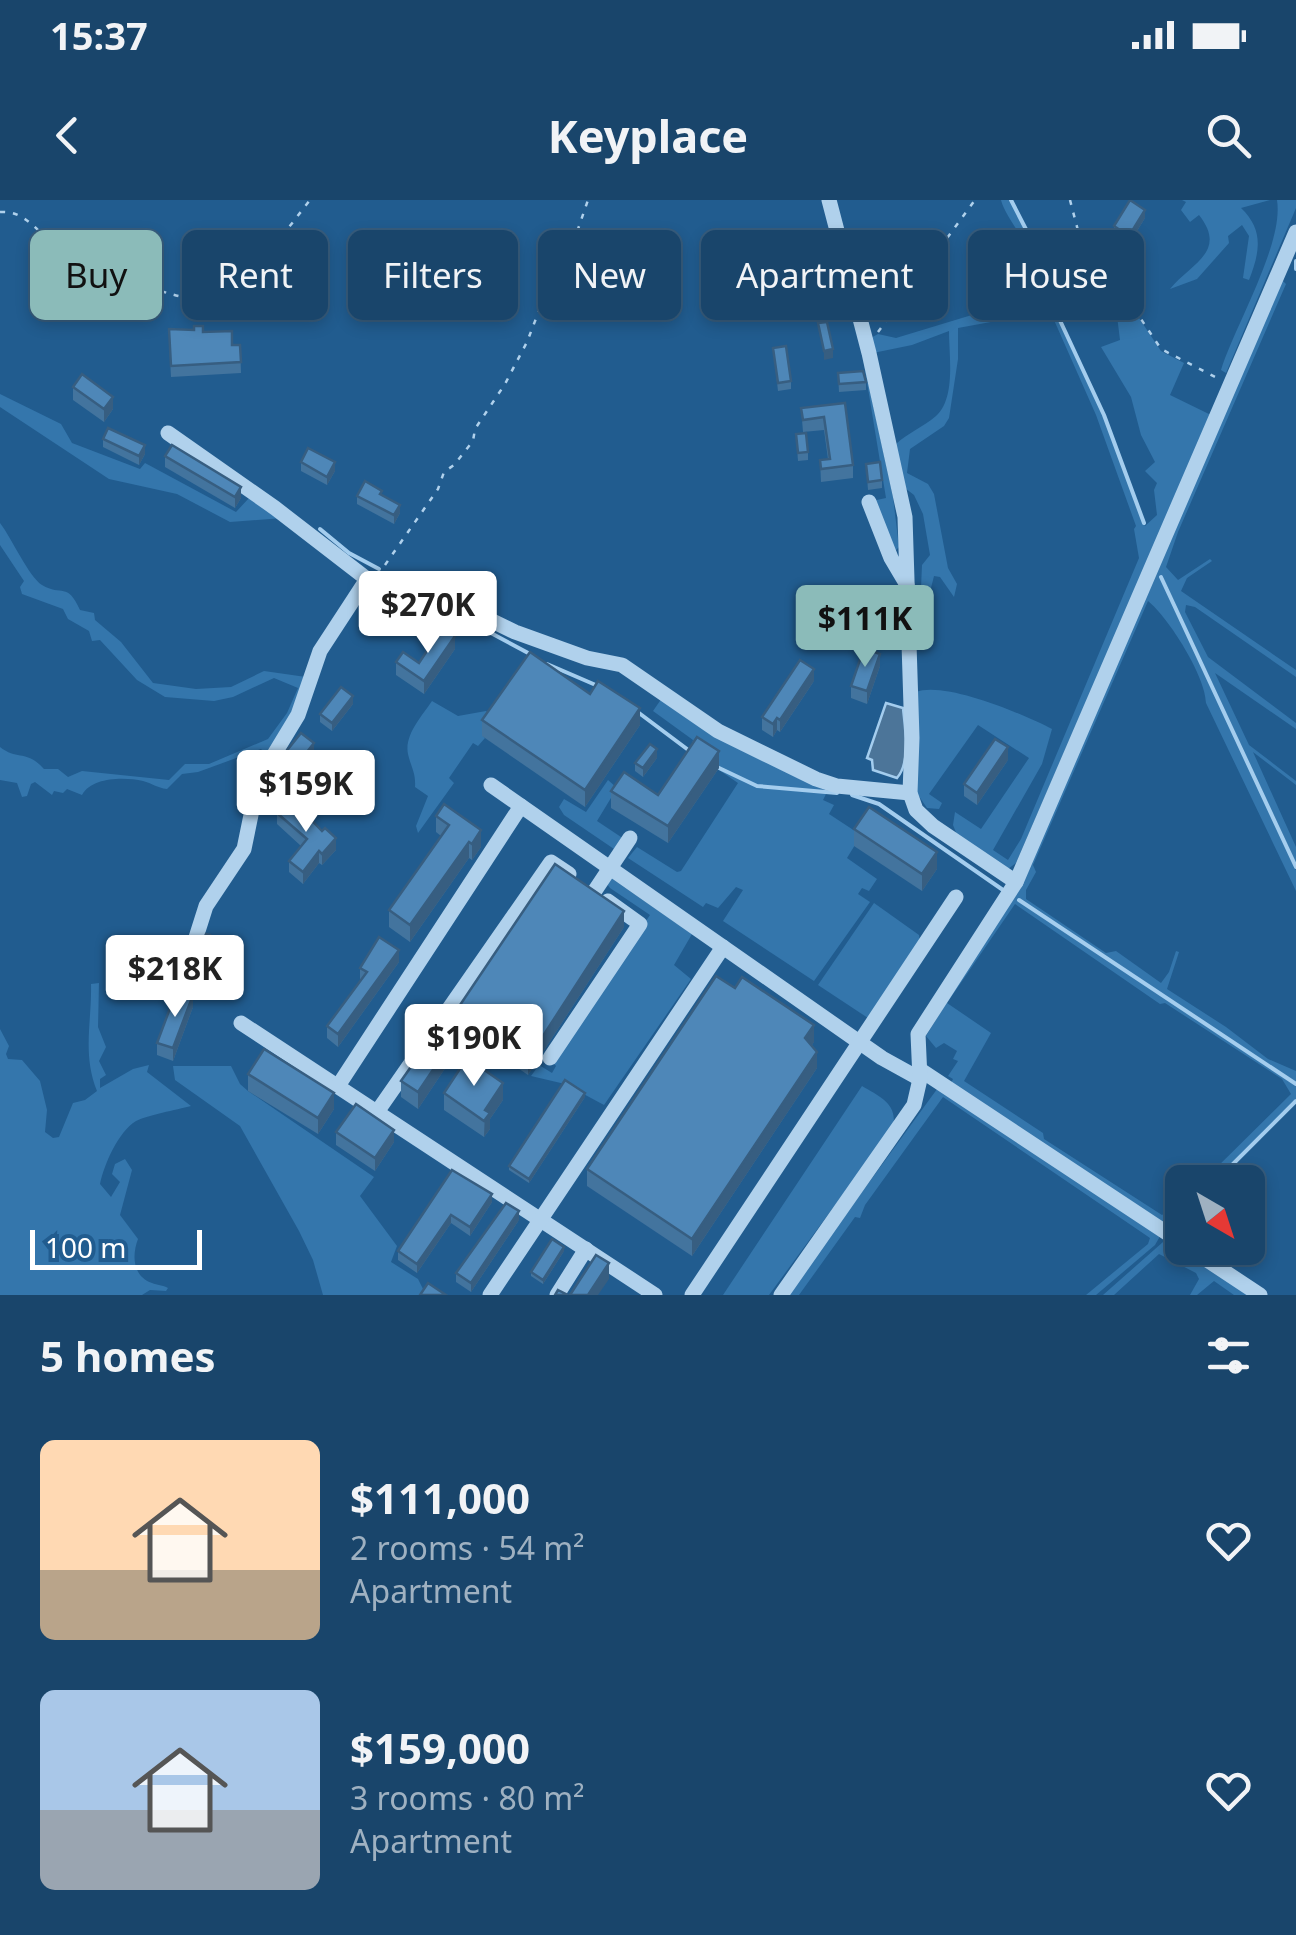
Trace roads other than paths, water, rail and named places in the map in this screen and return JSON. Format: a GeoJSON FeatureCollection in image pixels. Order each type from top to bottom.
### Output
{"type":"FeatureCollection","features":[{"type":"Feature","properties":{"kind":"street"},"geometry":{"type":"LineString","coordinates":[[828,200],[865,339],[905,517],[910,793],[916,810],[933,826],[1016,882]]}},
{"type":"Feature","properties":{"kind":"street"},"geometry":{"type":"LineString","coordinates":[[780,1295],[908,1116],[918,1095],[918,1034],[1016,882],[1296,232]]}},
{"type":"Feature","properties":{"kind":"street"},"geometry":{"type":"LineString","coordinates":[[168,434],[372,578],[408,580],[514,632],[587,658],[622,665],[718,731],[816,779],[837,786],[910,793]]}},
{"type":"Feature","properties":{"kind":"street"},"geometry":{"type":"LineString","coordinates":[[869,502],[891,558],[909,588]]}},
{"type":"Feature","properties":{"kind":"street"},"geometry":{"type":"LineString","coordinates":[[179,991],[206,906],[244,850],[258,780],[298,715],[320,651],[372,578]]}},
{"type":"Feature","properties":{"kind":"street"},"geometry":{"type":"LineString","coordinates":[[490,785],[859,1043],[919,1074],[1165,1232]]}},
{"type":"Feature","properties":{"kind":"street"},"geometry":{"type":"LineString","coordinates":[[338,1086],[520,806]]}},
{"type":"Feature","properties":{"kind":"street"},"geometry":{"type":"LineString","coordinates":[[594,892],[630,838]]}},
{"type":"Feature","properties":{"kind":"street"},"geometry":{"type":"LineString","coordinates":[[377,1112],[551,862],[640,924],[550,1058]]}},
{"type":"Feature","properties":{"kind":"street"},"geometry":{"type":"LineString","coordinates":[[692,1295],[956,897]]}},
{"type":"Feature","properties":{"kind":"street"},"geometry":{"type":"LineString","coordinates":[[490,1295],[723,947]]}},
{"type":"Feature","properties":{"kind":"street"},"geometry":{"type":"LineString","coordinates":[[241,1022],[655,1295]]}},
{"type":"Feature","properties":{"kind":"street"},"geometry":{"type":"LineString","coordinates":[[557,1295],[586,1250]]}},
{"type":"Feature","properties":{"kind":"street"},"geometry":{"type":"LineString","coordinates":[[1215,1265],[1260,1295]]}},
{"type":"Feature","properties":{"kind":"waterway"},"geometry":{"type":"LineString","coordinates":[[1011,200],[1033,243],[1057,314],[1104,415],[1144,523]]}},
{"type":"Feature","properties":{"kind":"waterway"},"geometry":{"type":"LineString","coordinates":[[1296,261],[1296,269]]}},
{"type":"Feature","properties":{"kind":"waterway"},"geometry":{"type":"LineString","coordinates":[[320,529],[349,553],[379,569]]}},
{"type":"Feature","properties":{"kind":"waterway"},"geometry":{"type":"LineString","coordinates":[[1161,577],[1296,867]]}},
{"type":"Feature","properties":{"kind":"waterway"},"geometry":{"type":"LineString","coordinates":[[407,588],[530,654]]}},
{"type":"Feature","properties":{"kind":"waterway"},"geometry":{"type":"LineString","coordinates":[[547,664],[598,686]]}},
{"type":"Feature","properties":{"kind":"waterway"},"geometry":{"type":"LineString","coordinates":[[639,713],[691,752]]}},
{"type":"Feature","properties":{"kind":"waterway"},"geometry":{"type":"LineString","coordinates":[[717,767],[757,786],[837,793]]}},
{"type":"Feature","properties":{"kind":"waterway"},"geometry":{"type":"LineString","coordinates":[[852,795],[879,804],[1003,890]]}},
{"type":"Feature","properties":{"kind":"waterway"},"geometry":{"type":"LineString","coordinates":[[1019,900],[1296,1084]]}},
{"type":"Feature","properties":{"kind":"waterway"},"geometry":{"type":"LineString","coordinates":[[1232,1165],[1296,1101]]}}]}
